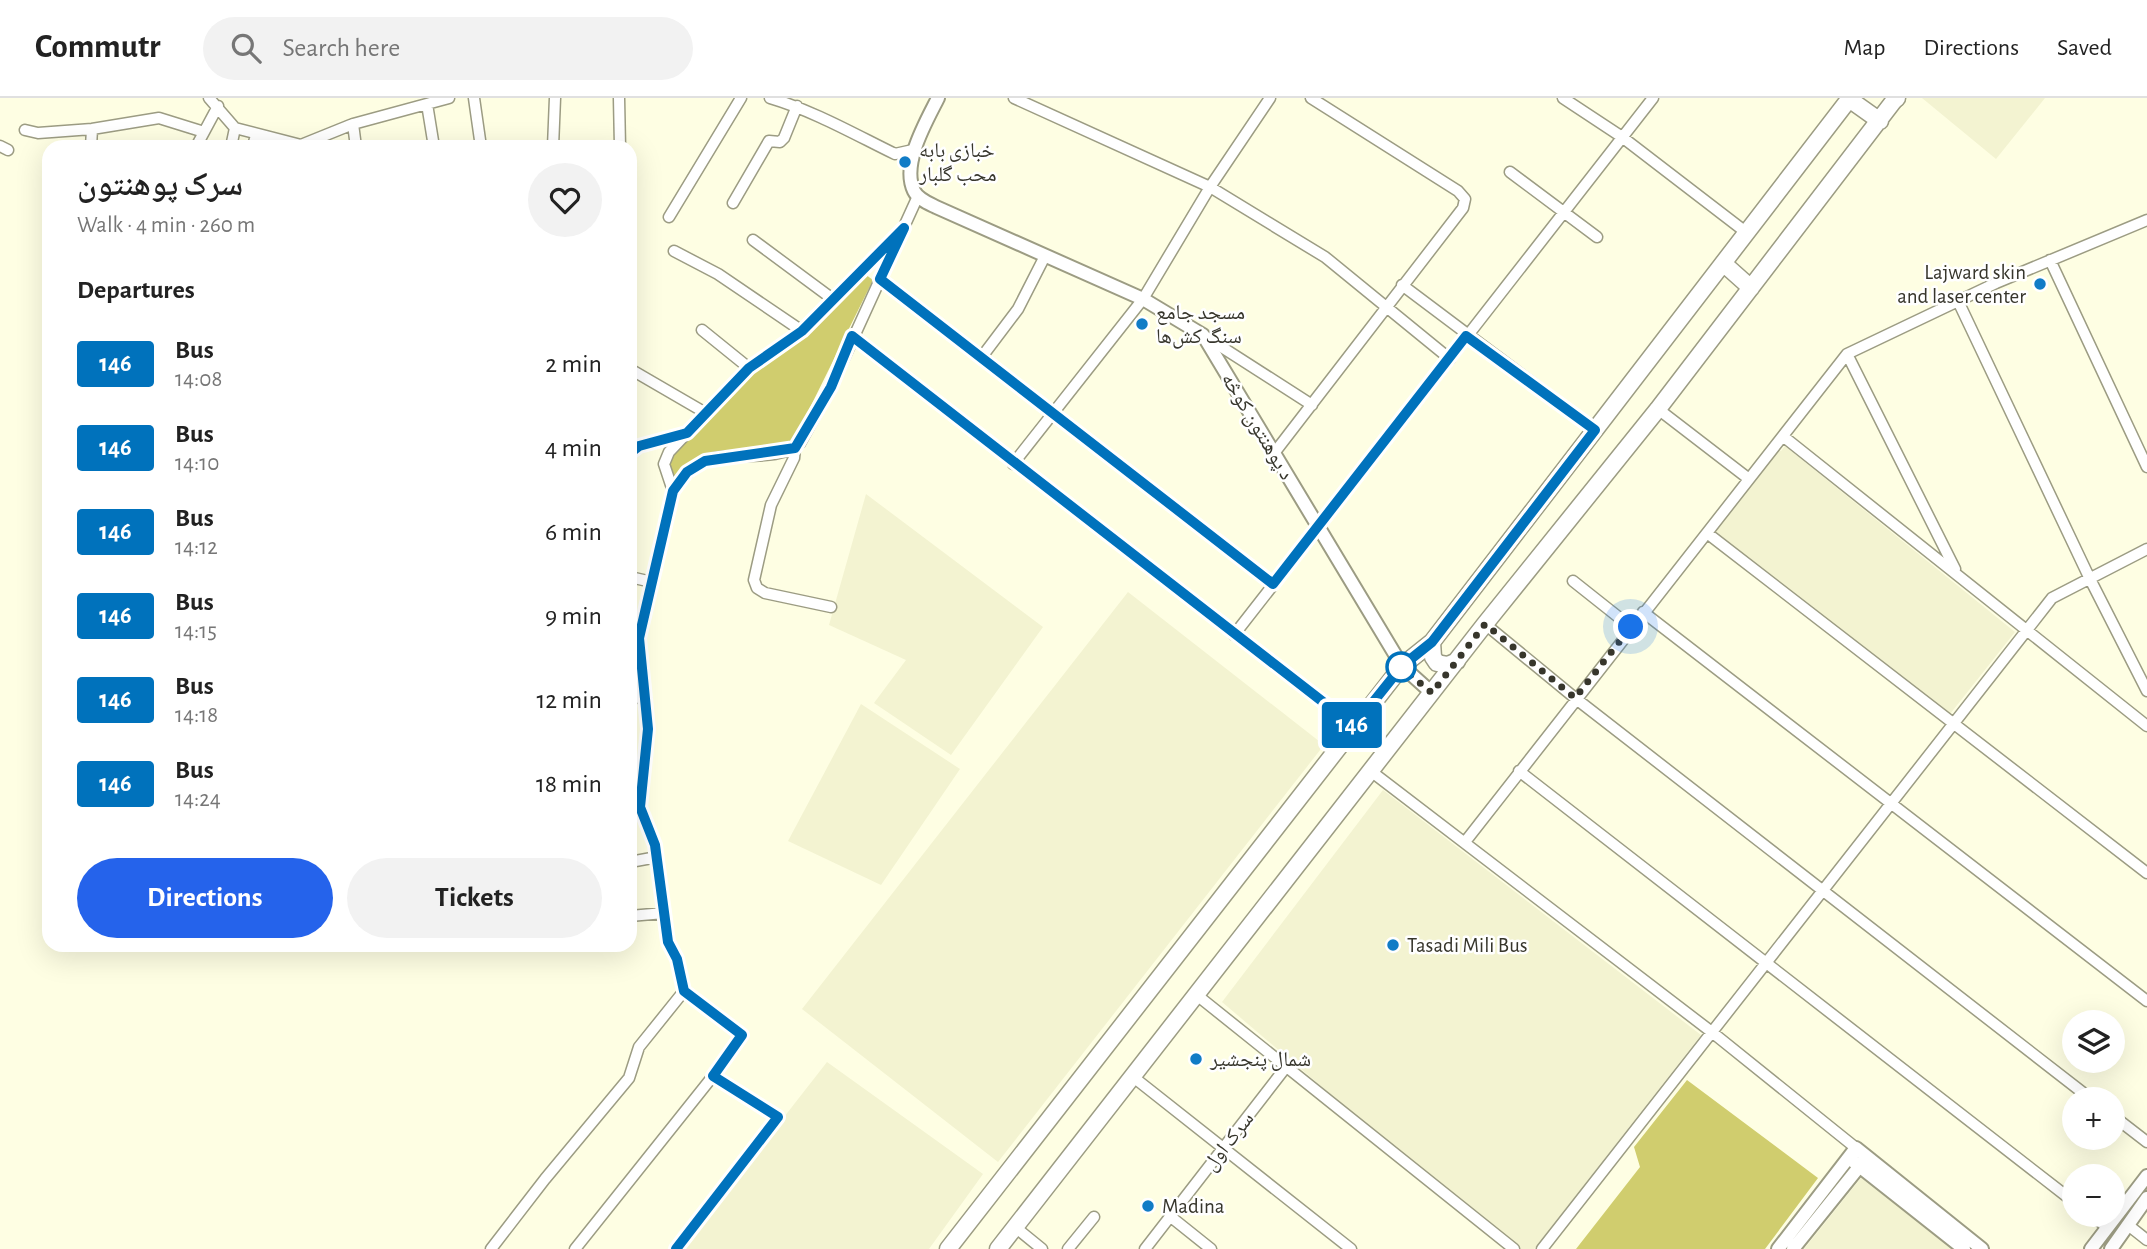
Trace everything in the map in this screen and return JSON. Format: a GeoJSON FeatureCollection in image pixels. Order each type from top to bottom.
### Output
{"type":"FeatureCollection","features":[{"type":"Feature","properties":{"kind":"main road"},"geometry":{"type":"LineString","coordinates":[[948,1249],[1354,726],[1402,666],[1432,642],[1849,98],[1880,121]]}},
{"type":"Feature","properties":{"kind":"main road"},"geometry":{"type":"LineString","coordinates":[[998,1249],[1132,1076],[1198,996],[1485,624],[1658,409],[1896,98]]}},
{"type":"Feature","properties":{"kind":"main road"},"geometry":{"type":"LineString","coordinates":[[1723,263],[1751,288]]}},
{"type":"Feature","properties":{"kind":"main road"},"geometry":{"type":"LineString","coordinates":[[1432,642],[1433,657],[1437,663],[1448,665],[1457,660]]}},
{"type":"Feature","properties":{"kind":"street"},"geometry":{"type":"LineString","coordinates":[[209,98],[235,128],[281,140]]}},
{"type":"Feature","properties":{"kind":"street"},"geometry":{"type":"LineString","coordinates":[[313,140],[353,124],[449,98]]}},
{"type":"Feature","properties":{"kind":"street"},"geometry":{"type":"LineString","coordinates":[[474,98],[480,140]]}},
{"type":"Feature","properties":{"kind":"street"},"geometry":{"type":"LineString","coordinates":[[553,140],[555,98]]}},
{"type":"Feature","properties":{"kind":"street"},"geometry":{"type":"LineString","coordinates":[[619,98],[620,140]]}},
{"type":"Feature","properties":{"kind":"street"},"geometry":{"type":"LineString","coordinates":[[669,217],[741,98]]}},
{"type":"Feature","properties":{"kind":"street"},"geometry":{"type":"LineString","coordinates":[[770,98],[797,106],[895,154],[913,150]]}},
{"type":"Feature","properties":{"kind":"street"},"geometry":{"type":"LineString","coordinates":[[831,607],[765,593],[757,588],[754,580],[771,505],[794,453],[831,387],[852,336],[918,197],[911,179],[913,150],[938,98]]}},
{"type":"Feature","properties":{"kind":"street"},"geometry":{"type":"LineString","coordinates":[[1014,98],[1210,187],[1325,257],[1450,359]]}},
{"type":"Feature","properties":{"kind":"street"},"geometry":{"type":"LineString","coordinates":[[1013,464],[1143,299],[1210,187],[1270,98]]}},
{"type":"Feature","properties":{"kind":"street"},"geometry":{"type":"LineString","coordinates":[[1275,453],[1463,208],[1465,200],[1458,191],[1311,98]]}},
{"type":"Feature","properties":{"kind":"street"},"geometry":{"type":"LineString","coordinates":[[1563,98],[1622,137],[1747,233]]}},
{"type":"Feature","properties":{"kind":"street"},"geometry":{"type":"LineString","coordinates":[[1234,635],[1653,98]]}},
{"type":"Feature","properties":{"kind":"street"},"geometry":{"type":"LineString","coordinates":[[427,104],[433,140]]}},
{"type":"Feature","properties":{"kind":"street"},"geometry":{"type":"LineString","coordinates":[[200,140],[218,106]]}},
{"type":"Feature","properties":{"kind":"street"},"geometry":{"type":"LineString","coordinates":[[733,203],[769,141],[780,142],[784,138],[797,106]]}},
{"type":"Feature","properties":{"kind":"street"},"geometry":{"type":"LineString","coordinates":[[25,130],[38,134],[166,118],[204,132]]}},
{"type":"Feature","properties":{"kind":"street"},"geometry":{"type":"LineString","coordinates":[[353,124],[355,140]]}},
{"type":"Feature","properties":{"kind":"street"},"geometry":{"type":"LineString","coordinates":[[232,140],[235,128]]}},
{"type":"Feature","properties":{"kind":"street"},"geometry":{"type":"LineString","coordinates":[[91,140],[92,129]]}},
{"type":"Feature","properties":{"kind":"street"},"geometry":{"type":"LineString","coordinates":[[255,140],[256,134]]}},
{"type":"Feature","properties":{"kind":"street"},"geometry":{"type":"LineString","coordinates":[[1510,172],[1597,237]]}},
{"type":"Feature","properties":{"kind":"street","name":"د پوهنتون کوڅه"},"geometry":{"type":"LineString","coordinates":[[918,197],[1143,299],[1203,335],[1402,666],[1432,693]]}},
{"type":"Feature","properties":{"kind":"street"},"geometry":{"type":"LineString","coordinates":[[1465,842],[1575,698],[1847,354],[1958,301],[2147,220]]}},
{"type":"Feature","properties":{"kind":"street"},"geometry":{"type":"LineString","coordinates":[[673,491],[664,464],[669,452],[704,412],[749,368],[802,331],[904,228]]}},
{"type":"Feature","properties":{"kind":"street"},"geometry":{"type":"LineString","coordinates":[[753,240],[834,300]]}},
{"type":"Feature","properties":{"kind":"street"},"geometry":{"type":"LineString","coordinates":[[674,251],[718,274],[802,331]]}},
{"type":"Feature","properties":{"kind":"street"},"geometry":{"type":"LineString","coordinates":[[981,358],[1018,309],[1045,256]]}},
{"type":"Feature","properties":{"kind":"street"},"geometry":{"type":"LineString","coordinates":[[2050,260],[2147,467]]}},
{"type":"Feature","properties":{"kind":"street"},"geometry":{"type":"LineString","coordinates":[[880,279],[1273,584]]}},
{"type":"Feature","properties":{"kind":"street"},"geometry":{"type":"LineString","coordinates":[[1402,285],[1466,336],[1595,430]]}},
{"type":"Feature","properties":{"kind":"street"},"geometry":{"type":"LineString","coordinates":[[1958,301],[2089,577],[2147,691]]}},
{"type":"Feature","properties":{"kind":"street"},"geometry":{"type":"LineString","coordinates":[[702,330],[749,368]]}},
{"type":"Feature","properties":{"kind":"street"},"geometry":{"type":"LineString","coordinates":[[1203,335],[1312,405]]}},
{"type":"Feature","properties":{"kind":"street"},"geometry":{"type":"LineString","coordinates":[[852,336],[1013,464],[1354,726]]}},
{"type":"Feature","properties":{"kind":"street"},"geometry":{"type":"LineString","coordinates":[[1847,354],[1957,574]]}},
{"type":"Feature","properties":{"kind":"street"},"geometry":{"type":"LineString","coordinates":[[637,373],[704,412]]}},
{"type":"Feature","properties":{"kind":"street"},"geometry":{"type":"LineString","coordinates":[[1658,409],[1749,480]]}},
{"type":"Feature","properties":{"kind":"street"},"geometry":{"type":"LineString","coordinates":[[637,448],[687,433]]}},
{"type":"Feature","properties":{"kind":"street"},"geometry":{"type":"LineString","coordinates":[[1784,437],[2147,726]]}},
{"type":"Feature","properties":{"kind":"street"},"geometry":{"type":"LineString","coordinates":[[637,631],[652,582],[673,491],[687,472],[705,461],[794,453]]}},
{"type":"Feature","properties":{"kind":"street"},"geometry":{"type":"LineString","coordinates":[[1707,533],[2147,873]]}},
{"type":"Feature","properties":{"kind":"street"},"geometry":{"type":"LineString","coordinates":[[1542,1249],[2052,597],[2147,549]]}},
{"type":"Feature","properties":{"kind":"street"},"geometry":{"type":"LineString","coordinates":[[637,579],[652,582]]}},
{"type":"Feature","properties":{"kind":"street"},"geometry":{"type":"LineString","coordinates":[[1573,581],[1631,627]]}},
{"type":"Feature","properties":{"kind":"street"},"geometry":{"type":"LineString","coordinates":[[1643,612],[2147,1002]]}},
{"type":"Feature","properties":{"kind":"street"},"geometry":{"type":"LineString","coordinates":[[1485,624],[1575,698],[2075,1087]]}},
{"type":"Feature","properties":{"kind":"street"},"geometry":{"type":"LineString","coordinates":[[637,648],[648,729],[637,776]]}},
{"type":"Feature","properties":{"kind":"street"},"geometry":{"type":"LineString","coordinates":[[637,697],[646,699]]}},
{"type":"Feature","properties":{"kind":"street"},"geometry":{"type":"LineString","coordinates":[[1519,771],[1765,965],[2062,1193]]}},
{"type":"Feature","properties":{"kind":"street"},"geometry":{"type":"LineString","coordinates":[[1372,772],[1713,1033],[1852,1153],[1973,1248]]}},
{"type":"Feature","properties":{"kind":"street"},"geometry":{"type":"LineString","coordinates":[[580,1247],[742,1035],[684,991],[677,959],[668,942],[657,857],[637,793]]}},
{"type":"Feature","properties":{"kind":"street"},"geometry":{"type":"LineString","coordinates":[[637,861],[657,857]]}},
{"type":"Feature","properties":{"kind":"street"},"geometry":{"type":"LineString","coordinates":[[637,915],[664,913]]}},
{"type":"Feature","properties":{"kind":"street"},"geometry":{"type":"LineString","coordinates":[[491,1249],[629,1078],[639,1047],[684,991]]}},
{"type":"Feature","properties":{"kind":"street"},"geometry":{"type":"LineString","coordinates":[[1198,996],[1514,1249]]}},
{"type":"Feature","properties":{"kind":"street","name":"سرک‌ اول"},"geometry":{"type":"LineString","coordinates":[[1145,1249],[1286,1067]]}},
{"type":"Feature","properties":{"kind":"street"},"geometry":{"type":"LineString","coordinates":[[676,1249],[778,1117],[713,1076]]}},
{"type":"Feature","properties":{"kind":"street"},"geometry":{"type":"LineString","coordinates":[[1132,1076],[1351,1249]]}},
{"type":"Feature","properties":{"kind":"street"},"geometry":{"type":"LineString","coordinates":[[2125,1125],[2147,1142]]}},
{"type":"Feature","properties":{"kind":"street"},"geometry":{"type":"LineString","coordinates":[[1778,1249],[1852,1153]]}},
{"type":"Feature","properties":{"kind":"street"},"geometry":{"type":"LineString","coordinates":[[1793,1249],[1863,1162]]}},
{"type":"Feature","properties":{"kind":"street"},"geometry":{"type":"LineString","coordinates":[[2125,1204],[2147,1175]]}},
{"type":"Feature","properties":{"kind":"street"},"geometry":{"type":"LineString","coordinates":[[2110,1249],[2147,1198]]}},
{"type":"Feature","properties":{"kind":"street"},"geometry":{"type":"LineString","coordinates":[[1068,1249],[1094,1217]]}},
{"type":"Feature","properties":{"kind":"street"},"geometry":{"type":"LineString","coordinates":[[1171,1217],[1211,1249]]}},
{"type":"Feature","properties":{"kind":"street"},"geometry":{"type":"LineString","coordinates":[[2128,1225],[2147,1240]]}},
{"type":"Feature","properties":{"kind":"street"},"geometry":{"type":"LineString","coordinates":[[1015,1227],[1042,1249]]}},
{"type":"Feature","properties":{"kind":"street"},"geometry":{"type":"LineString","coordinates":[[2091,1249],[2107,1227]]}},
{"type":"Feature","properties":{"kind":"shaded area"},"geometry":{"type":"Polygon","coordinates":[[[1922,98],[2045,98],[1996,159],[1922,98]]]}},
{"type":"Feature","properties":{"kind":"shaded area"},"geometry":{"type":"Polygon","coordinates":[[[862,272],[873,280],[792,444],[700,457],[685,465],[673,483],[668,461],[745,372],[787,348],[862,272]]]}},
{"type":"Feature","properties":{"kind":"shaded area"},"geometry":{"type":"Polygon","coordinates":[[[1785,446],[2015,632],[1950,714],[1712,532],[1777,449],[1781,451],[1785,446]]]}},
{"type":"Feature","properties":{"kind":"shaded area"},"geometry":{"type":"Polygon","coordinates":[[[866,494],[1043,627],[951,755],[874,703],[906,660],[829,625],[866,494]]]}},
{"type":"Feature","properties":{"kind":"shaded area"},"geometry":{"type":"Polygon","coordinates":[[[1128,592],[1324,745],[998,1162],[802,1009],[1128,592]]]}},
{"type":"Feature","properties":{"kind":"shaded area"},"geometry":{"type":"Polygon","coordinates":[[[861,704],[960,769],[881,885],[788,841],[861,704]]]}},
{"type":"Feature","properties":{"kind":"shaded area"},"geometry":{"type":"Polygon","coordinates":[[[1383,790],[1701,1035],[1534,1249],[1521,1249],[1395,1149],[1222,1002],[1383,790]]]}},
{"type":"Feature","properties":{"kind":"shaded area"},"geometry":{"type":"Polygon","coordinates":[[[827,1062],[983,1174],[929,1249],[681,1249],[827,1062]]]}},
{"type":"Feature","properties":{"kind":"shaded area"},"geometry":{"type":"Polygon","coordinates":[[[1687,1080],[1818,1178],[1765,1249],[1576,1249],[1640,1167],[1634,1147],[1687,1080]]]}},
{"type":"Feature","properties":{"kind":"shaded area"},"geometry":{"type":"Polygon","coordinates":[[[1869,1168],[1972,1249],[1804,1249],[1869,1168]]]}},
{"type":"Feature","properties":{"kind":"bus line","name":"146"},"geometry":{"type":"LineString","coordinates":[[637,448],[687,433],[704,412],[749,368],[802,331],[904,228],[880,279],[1273,584],[1466,336],[1595,430],[1432,642],[1402,666],[1354,726],[1013,464],[852,336],[831,387],[795,448],[705,461],[687,472],[673,491],[639,638],[648,729],[640,785],[640,807],[655,845],[668,942],[677,959],[684,991],[742,1035],[713,1076],[778,1117],[676,1249]]}},
{"type":"Feature","properties":{"kind":"place","name":"خبازی بابه محب گلبار"},"geometry":{"type":"Point","coordinates":[905,162]}},
{"type":"Feature","properties":{"kind":"place","name":"Lajward skin and laser center"},"geometry":{"type":"Point","coordinates":[2040,284]}},
{"type":"Feature","properties":{"kind":"place","name":"مسجد جامع سنگ کش‌ها"},"geometry":{"type":"Point","coordinates":[1142,324]}},
{"type":"Feature","properties":{"kind":"place","name":"Tasadi Mili Bus"},"geometry":{"type":"Point","coordinates":[1393,945]}},
{"type":"Feature","properties":{"kind":"place","name":"شمال پنجشیر"},"geometry":{"type":"Point","coordinates":[1196,1059]}},
{"type":"Feature","properties":{"kind":"place","name":"Madina"},"geometry":{"type":"Point","coordinates":[1148,1206]}},
{"type":"Feature","properties":{"kind":"route"},"geometry":{"type":"LineString","coordinates":[[1401,667],[1432,693],[1485,624],[1575,698],[1631,627]]}}]}
